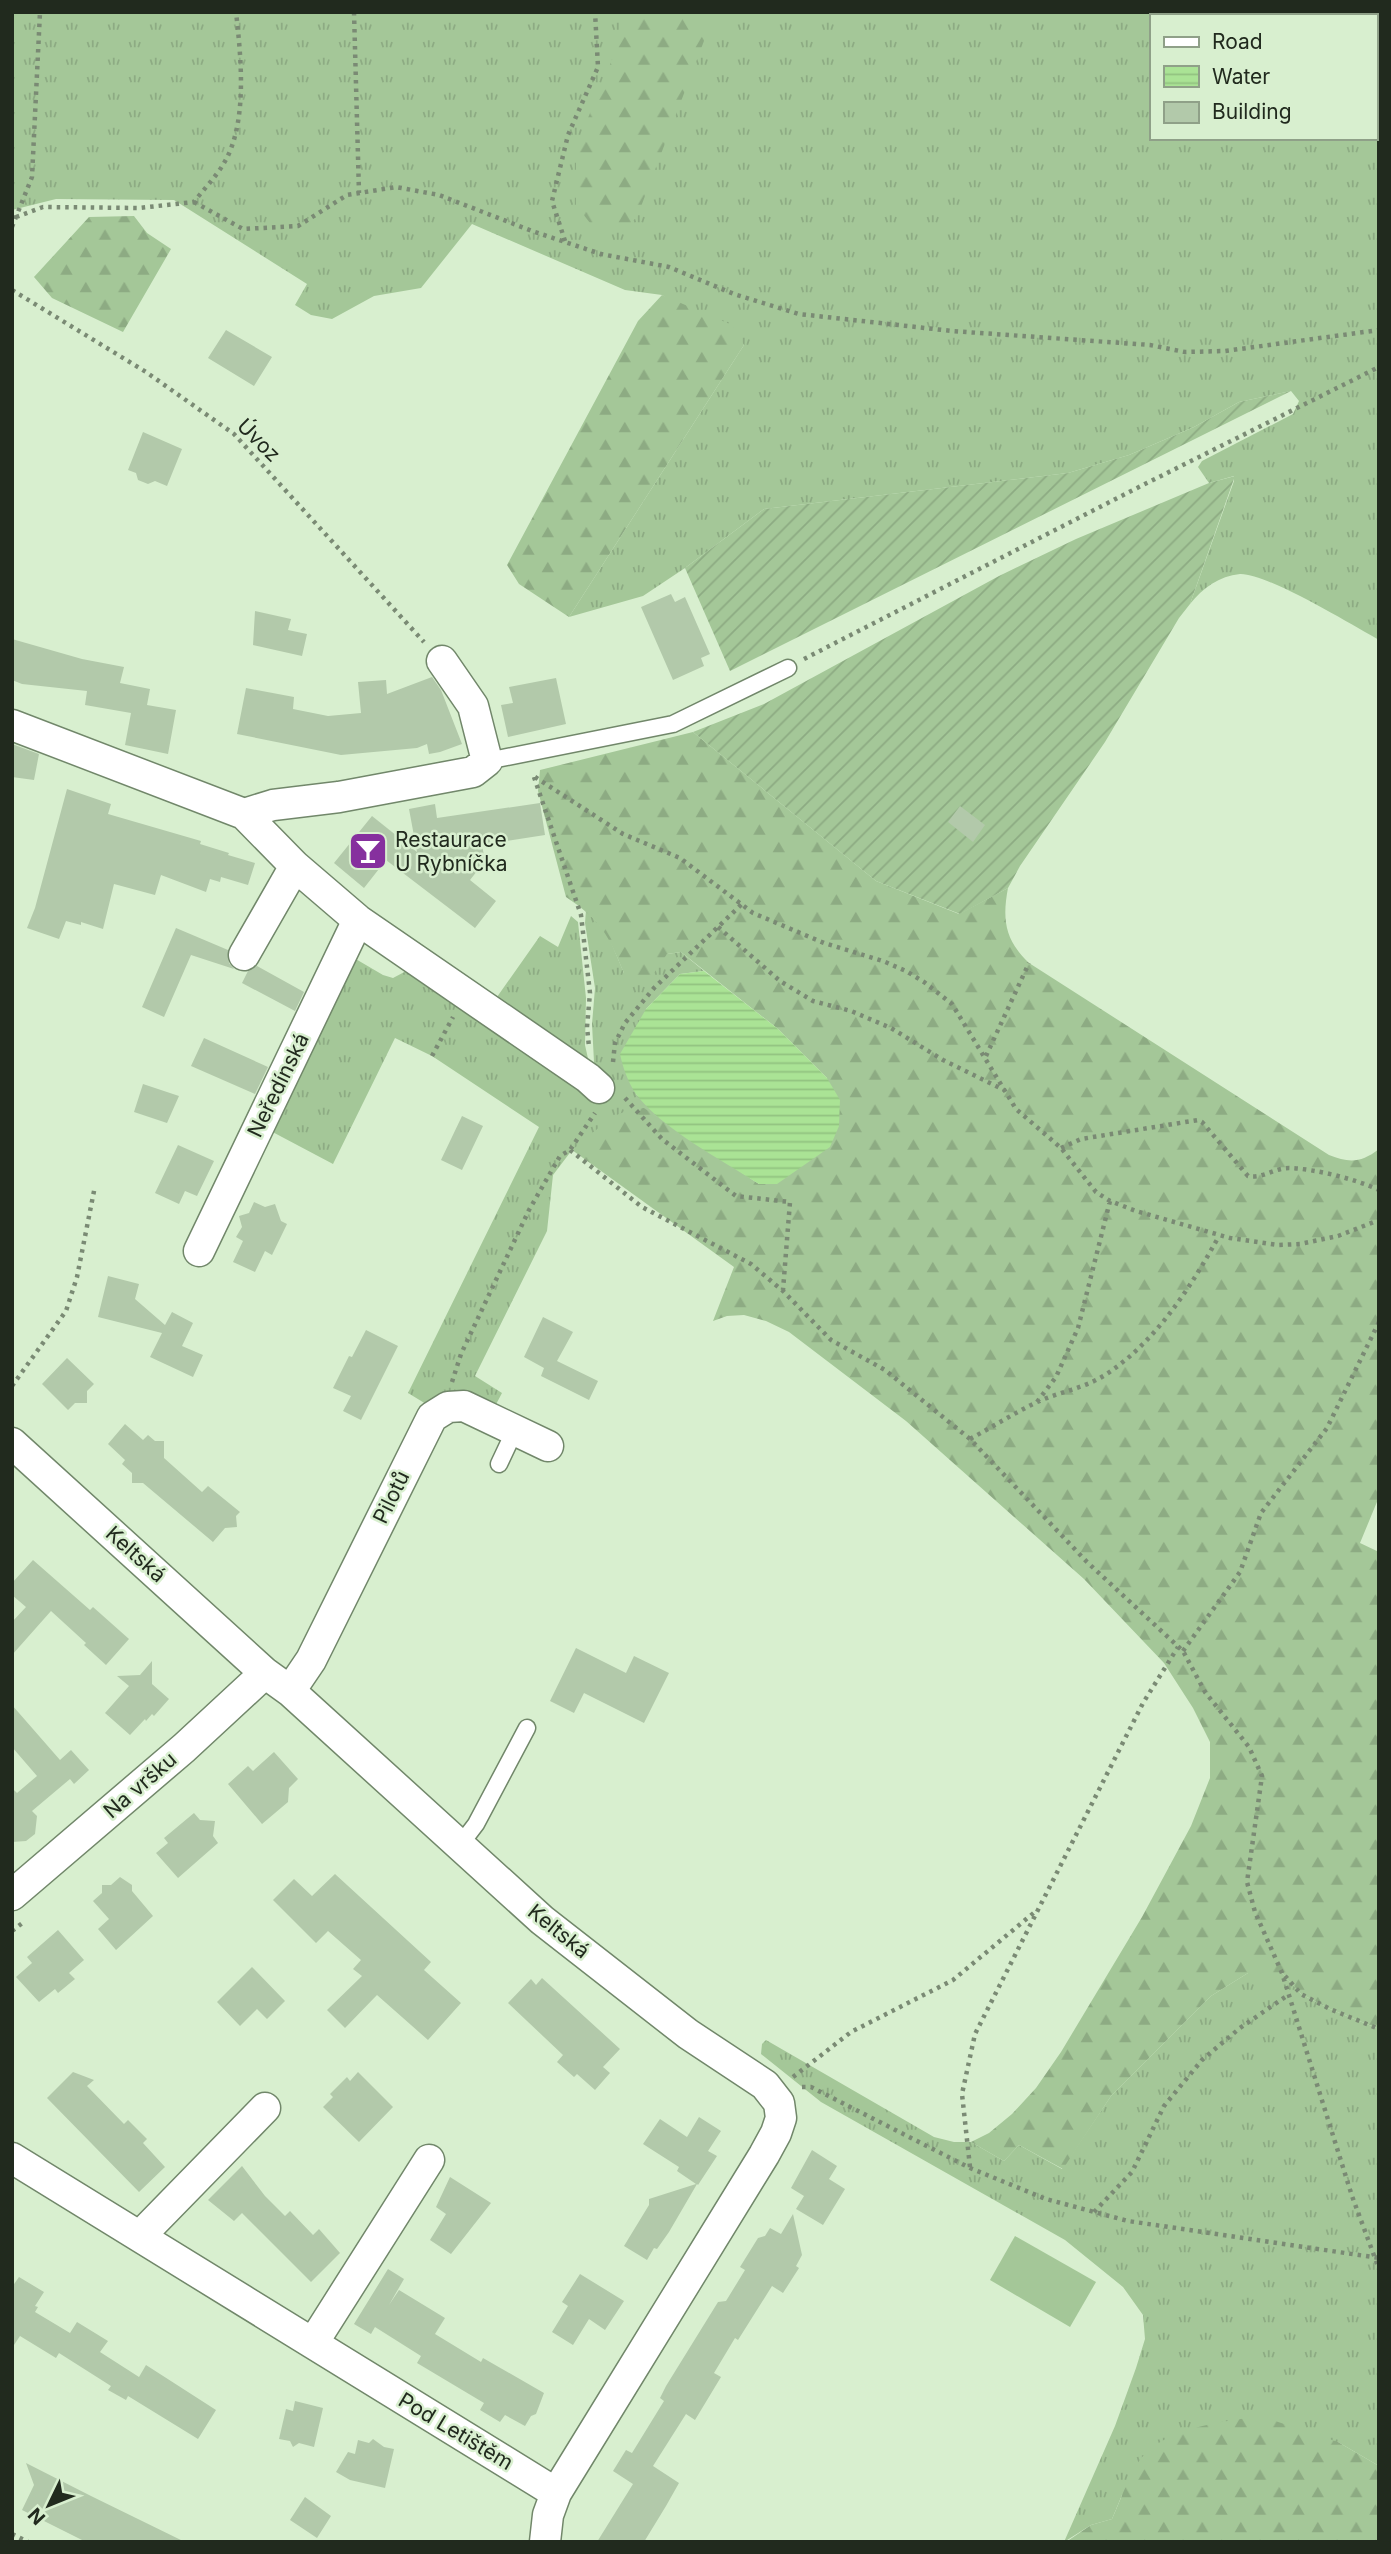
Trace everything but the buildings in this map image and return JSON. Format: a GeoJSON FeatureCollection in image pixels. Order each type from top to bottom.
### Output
{"type":"FeatureCollection","features":[{"type":"Feature","properties":{"kind":"street"},"geometry":{"type":"LineString","coordinates":[[244,814],[273,805],[339,797],[473,772],[487,761],[473,706],[442,661]]}},
{"type":"Feature","properties":{"kind":"street"},"geometry":{"type":"LineString","coordinates":[[12,725],[244,814],[295,866],[358,920],[466,994],[605,1079]]}},
{"type":"Feature","properties":{"kind":"street"},"geometry":{"type":"LineString","coordinates":[[244,955],[295,866]]}},
{"type":"Feature","properties":{"kind":"street","name":"Neředínská"},"geometry":{"type":"LineString","coordinates":[[199,1251],[358,920]]}},
{"type":"Feature","properties":{"kind":"street"},"geometry":{"type":"LineString","coordinates":[[448,1407],[464,1406],[474,1409],[548,1446]]}},
{"type":"Feature","properties":{"kind":"street","name":"Pilotů"},"geometry":{"type":"LineString","coordinates":[[290,1691],[311,1660],[427,1425],[437,1412],[448,1407]]}},
{"type":"Feature","properties":{"kind":"street","name":"Keltská"},"geometry":{"type":"LineString","coordinates":[[12,1443],[265,1673],[290,1691],[553,1928],[688,2034],[765,2085],[774,2094]]}},
{"type":"Feature","properties":{"kind":"street","name":"Na vršku"},"geometry":{"type":"LineString","coordinates":[[12,1895],[184,1748],[265,1673]]}},
{"type":"Feature","properties":{"kind":"street"},"geometry":{"type":"LineString","coordinates":[[545,2542],[548,2515],[556,2493],[776,2133],[781,2111],[774,2094]]}},
{"type":"Feature","properties":{"kind":"street"},"geometry":{"type":"LineString","coordinates":[[140,2236],[265,2108]]}},
{"type":"Feature","properties":{"kind":"street","name":"Pod Letištěm"},"geometry":{"type":"LineString","coordinates":[[12,2158],[556,2493]]}},
{"type":"Feature","properties":{"kind":"street"},"geometry":{"type":"LineString","coordinates":[[313,2343],[429,2160]]}},
{"type":"Feature","properties":{"kind":"lane"},"geometry":{"type":"LineString","coordinates":[[487,761],[673,724],[788,668]]}},
{"type":"Feature","properties":{"kind":"lane"},"geometry":{"type":"LineString","coordinates":[[499,1464],[515,1430]]}},
{"type":"Feature","properties":{"kind":"lane"},"geometry":{"type":"LineString","coordinates":[[460,1845],[476,1824],[527,1728]]}},
{"type":"Feature","properties":{"kind":"path"},"geometry":{"type":"LineString","coordinates":[[12,227],[32,177],[40,12]]}},
{"type":"Feature","properties":{"kind":"path"},"geometry":{"type":"LineString","coordinates":[[194,202],[224,163],[238,127],[240,48],[236,12]]}},
{"type":"Feature","properties":{"kind":"path"},"geometry":{"type":"LineString","coordinates":[[354,12],[359,193]]}},
{"type":"Feature","properties":{"kind":"path"},"geometry":{"type":"LineString","coordinates":[[566,242],[552,201],[568,135],[598,67],[595,12]]}},
{"type":"Feature","properties":{"kind":"path"},"geometry":{"type":"LineString","coordinates":[[16,217],[43,207],[139,208],[194,202],[243,229],[298,226],[347,195],[396,187],[439,195],[601,254],[669,267],[734,294],[799,314],[952,331],[1150,345],[1185,352],[1225,351],[1379,330]]}},
{"type":"Feature","properties":{"kind":"path","name":"Úvoz"},"geometry":{"type":"LineString","coordinates":[[12,290],[146,372],[234,434],[442,661]]}},
{"type":"Feature","properties":{"kind":"path"},"geometry":{"type":"LineString","coordinates":[[788,668],[1120,496],[1379,367]]}},
{"type":"Feature","properties":{"kind":"path"},"geometry":{"type":"LineString","coordinates":[[522,754],[535,777],[581,915],[590,993],[587,1027],[590,1061],[662,1139],[736,1196],[790,1202],[783,1291]]}},
{"type":"Feature","properties":{"kind":"path"},"geometry":{"type":"LineString","coordinates":[[535,777],[623,834],[680,858],[753,912],[824,943],[883,961],[915,976],[952,1004],[1016,1109],[1061,1148],[1096,1192],[1110,1201],[1219,1235],[1278,1245],[1300,1244],[1338,1236],[1379,1220]]}},
{"type":"Feature","properties":{"kind":"path"},"geometry":{"type":"LineString","coordinates":[[448,1407],[451,1382],[461,1354],[529,1210],[560,1156],[570,1150],[595,1114],[615,1043],[625,1023],[654,989],[742,904]]}},
{"type":"Feature","properties":{"kind":"path"},"geometry":{"type":"LineString","coordinates":[[718,927],[780,981],[813,1001],[851,1011],[891,1028],[943,1060],[1005,1091]]}},
{"type":"Feature","properties":{"kind":"path"},"geometry":{"type":"LineString","coordinates":[[985,1057],[1029,963]]}},
{"type":"Feature","properties":{"kind":"path"},"geometry":{"type":"LineString","coordinates":[[432,1056],[466,994]]}},
{"type":"Feature","properties":{"kind":"path"},"geometry":{"type":"LineString","coordinates":[[1061,1148],[1080,1139],[1198,1120],[1248,1176],[1290,1168],[1358,1180],[1379,1191]]}},
{"type":"Feature","properties":{"kind":"path"},"geometry":{"type":"LineString","coordinates":[[570,1150],[642,1206],[751,1264],[783,1291],[831,1340],[885,1370],[970,1439],[1087,1562],[1183,1651],[1205,1692],[1249,1747],[1262,1776],[1247,1882],[1255,1912],[1282,1973],[1379,2269]]}},
{"type":"Feature","properties":{"kind":"path"},"geometry":{"type":"LineString","coordinates":[[12,1386],[66,1311],[78,1278],[95,1186]]}},
{"type":"Feature","properties":{"kind":"path"},"geometry":{"type":"LineString","coordinates":[[1037,1402],[1056,1377],[1078,1328],[1110,1201]]}},
{"type":"Feature","properties":{"kind":"path"},"geometry":{"type":"LineString","coordinates":[[970,1439],[1037,1402],[1074,1390],[1105,1375],[1142,1345],[1180,1299],[1219,1235]]}},
{"type":"Feature","properties":{"kind":"path"},"geometry":{"type":"LineString","coordinates":[[1183,1651],[1240,1572],[1261,1513],[1327,1428],[1379,1322]]}},
{"type":"Feature","properties":{"kind":"path"},"geometry":{"type":"LineString","coordinates":[[970,2168],[962,2094],[975,2034],[1143,1703],[1178,1647]]}},
{"type":"Feature","properties":{"kind":"path"},"geometry":{"type":"LineString","coordinates":[[774,2094],[807,2064],[851,2032],[953,1980],[1038,1909]]}},
{"type":"Feature","properties":{"kind":"path"},"geometry":{"type":"LineString","coordinates":[[1282,1973],[1301,1994],[1379,2029]]}},
{"type":"Feature","properties":{"kind":"path"},"geometry":{"type":"LineString","coordinates":[[1094,2212],[1132,2172],[1164,2106],[1202,2060],[1240,2028],[1288,1995]]}},
{"type":"Feature","properties":{"kind":"path"},"geometry":{"type":"LineString","coordinates":[[774,2094],[811,2087],[970,2168],[1046,2199],[1094,2212],[1128,2221],[1376,2257]]}},
{"type":"Feature","properties":{"kind":"path"},"geometry":{"type":"LineString","coordinates":[[1376,2257],[1379,2251]]}},
{"type":"Feature","properties":{"kind":"path"},"geometry":{"type":"LineString","coordinates":[[12,2534],[27,2542]]}},
{"type":"Feature","properties":{"kind":"green space"},"geometry":{"type":"Polygon","coordinates":[[[12,12],[1379,12],[1379,640],[1310,601],[1253,576],[1240,574],[1218,580],[1190,604],[1234,481],[1234,476],[1209,483],[1198,467],[1202,461],[1293,414],[1299,401],[1291,391],[1239,402],[1194,427],[1129,455],[1068,473],[764,509],[643,596],[569,617],[744,345],[662,295],[625,290],[472,224],[421,288],[374,296],[332,319],[311,315],[295,305],[307,284],[174,200],[56,199],[12,210],[12,12]]]}},
{"type":"Feature","properties":{"kind":"green space"},"geometry":{"type":"Polygon","coordinates":[[[618,12],[715,12],[637,217],[624,229],[590,223],[576,205],[576,147],[621,38],[618,12]]]}},
{"type":"Feature","properties":{"kind":"green space"},"geometry":{"type":"Polygon","coordinates":[[[134,216],[147,233],[171,249],[123,332],[52,298],[34,277],[89,217],[134,216]]]}},
{"type":"Feature","properties":{"kind":"green space"},"geometry":{"type":"Polygon","coordinates":[[[662,295],[732,325],[744,345],[569,617],[519,584],[507,565],[638,321],[662,295]]]}},
{"type":"Feature","properties":{"kind":"green space"},"geometry":{"type":"Polygon","coordinates":[[[1291,391],[730,671],[685,568],[764,509],[1068,473],[1129,455],[1194,427],[1239,402],[1291,391]]]}},
{"type":"Feature","properties":{"kind":"green space"},"geometry":{"type":"Polygon","coordinates":[[[1235,476],[1190,604],[1105,742],[1020,866],[1008,888],[960,914],[876,881],[693,732],[764,704],[999,576],[1076,539],[1209,483],[1235,476]]]}},
{"type":"Feature","properties":{"kind":"green space"},"geometry":{"type":"Polygon","coordinates":[[[693,732],[876,881],[959,914],[1008,888],[1005,910],[1007,929],[1015,946],[1029,963],[1329,1155],[1355,1160],[1379,1149],[1379,1497],[1360,1543],[1379,1552],[1379,2029],[1301,1994],[1282,1973],[1248,1973],[1211,1996],[1111,2096],[1063,2169],[1019,2145],[1004,2161],[971,2142],[989,2133],[1012,2114],[1036,2088],[1061,2052],[1142,1917],[1191,1826],[1210,1778],[1210,1742],[1193,1708],[1164,1663],[1084,1579],[906,1421],[789,1332],[766,1321],[744,1315],[727,1316],[713,1321],[734,1267],[572,1150],[614,1117],[633,1109],[644,1108],[759,1184],[827,1078],[778,1029],[681,952],[667,954],[652,976],[638,978],[624,973],[613,948],[596,922],[566,897],[538,791],[540,770],[693,732]]]}},
{"type":"Feature","properties":{"kind":"green space"},"geometry":{"type":"Polygon","coordinates":[[[586,910],[607,933],[624,973],[667,954],[681,952],[704,971],[680,974],[646,1009],[636,1094],[666,1123],[643,1108],[572,1150],[553,1175],[547,1231],[475,1376],[502,1393],[493,1410],[431,1407],[408,1393],[539,1127],[432,1056],[395,1038],[333,1164],[265,1128],[354,958],[393,978],[410,969],[460,972],[497,997],[540,936],[558,947],[571,916],[578,922],[586,998],[585,1045],[595,1090],[603,1084],[594,1062],[592,1024],[595,988],[585,923],[586,910]]]}},
{"type":"Feature","properties":{"kind":"green space"},"geometry":{"type":"Polygon","coordinates":[[[1248,1973],[1282,1973],[1301,1994],[1379,2029],[1379,2466],[1338,2442],[1122,2495],[1112,2519],[1091,2525],[1064,2542],[1115,2426],[1136,2368],[1145,2339],[1143,2315],[1123,2287],[1065,2240],[821,2102],[761,2054],[762,2044],[766,2040],[934,2137],[954,2142],[971,2142],[1004,2161],[1019,2145],[1062,2169],[1111,2096],[1211,1996],[1248,1973]]]}},
{"type":"Feature","properties":{"kind":"green space"},"geometry":{"type":"Polygon","coordinates":[[[1015,2236],[1096,2282],[1070,2327],[990,2280],[1015,2236]]]}},
{"type":"Feature","properties":{"kind":"green space"},"geometry":{"type":"Polygon","coordinates":[[[1260,2416],[1338,2442],[1379,2466],[1379,2542],[1066,2542],[1091,2525],[1112,2519],[1137,2464],[1161,2441],[1193,2428],[1260,2416]]]}},
{"type":"Feature","properties":{"kind":"water"},"geometry":{"type":"Polygon","coordinates":[[[704,971],[778,1029],[827,1078],[840,1100],[839,1126],[830,1147],[777,1184],[759,1184],[677,1132],[647,1107],[636,1094],[624,1070],[620,1054],[646,1009],[680,974],[704,971]]]}},
{"type":"Feature","properties":{"kind":"place","name":"Restaurace U Rybníčka"},"geometry":{"type":"Point","coordinates":[368,851]}}]}
